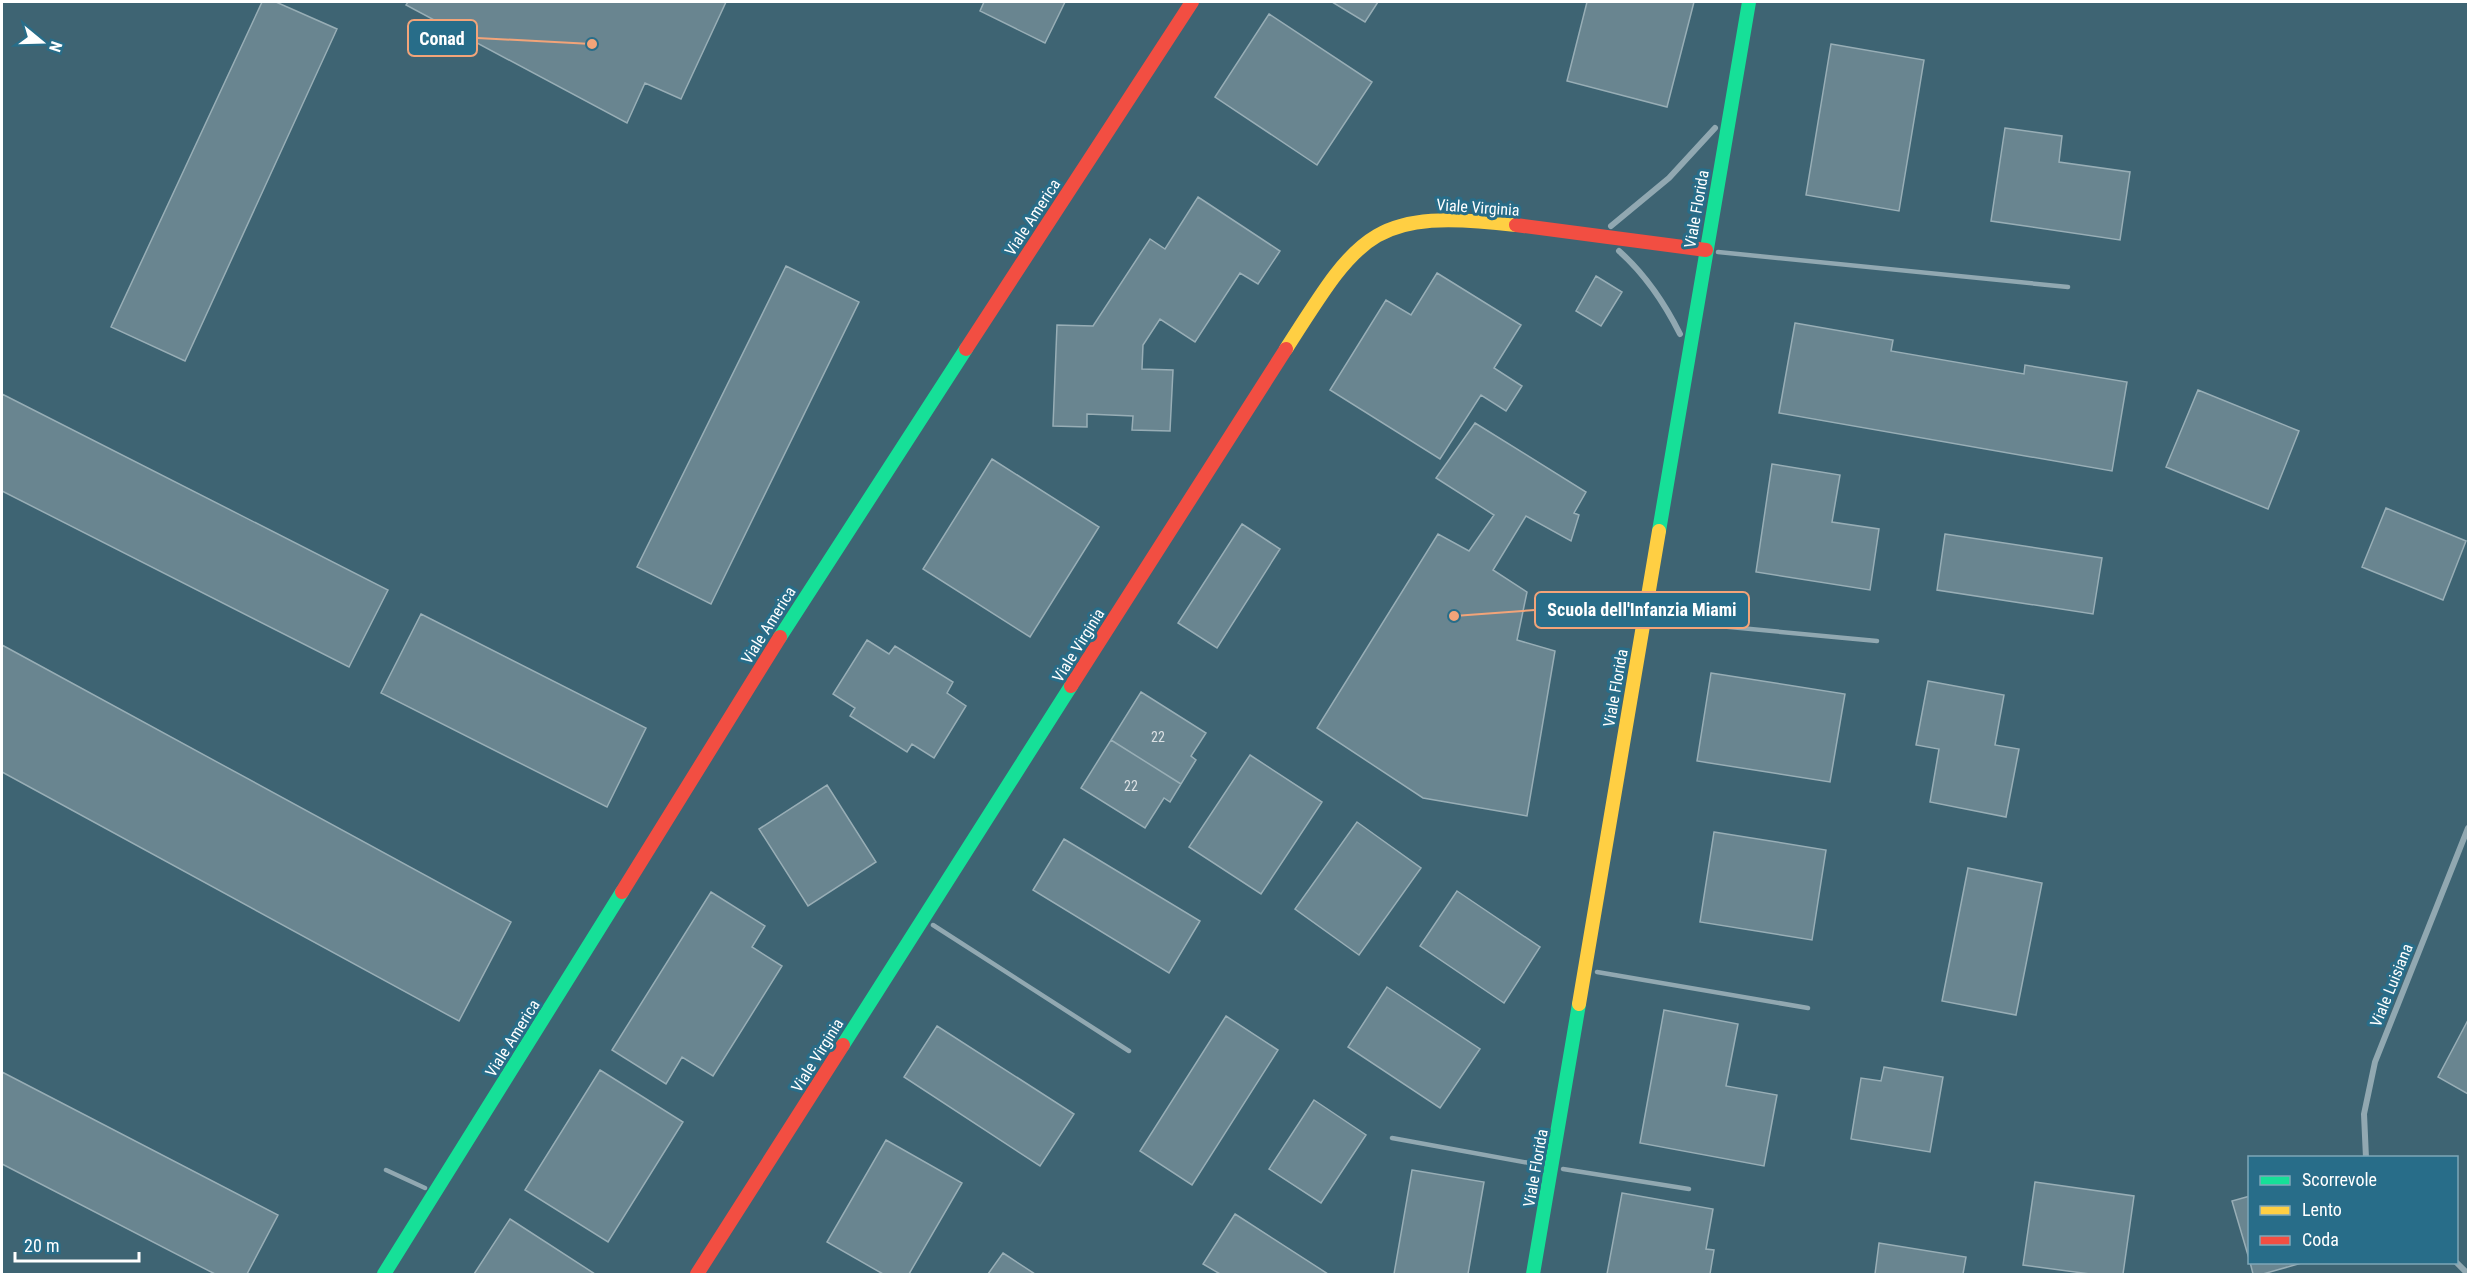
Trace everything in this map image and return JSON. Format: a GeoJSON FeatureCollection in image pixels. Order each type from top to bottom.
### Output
{"type":"FeatureCollection","features":[{"type":"Feature","properties":{"kind":"street","name":"Viale America"},"geometry":{"type":"LineString","coordinates":[[384,1275],[823,568],[1192,2]]}},
{"type":"Feature","properties":{"kind":"street","name":"Viale Florida"},"geometry":{"type":"LineString","coordinates":[[1533,1275],[1749,2]]}},
{"type":"Feature","properties":{"kind":"street"},"geometry":{"type":"LineString","coordinates":[[1689,353],[1672,317],[1644,275],[1600,235],[1669,178],[1701,145],[1730,109]]}},
{"type":"Feature","properties":{"kind":"street","name":"Viale Virginia"},"geometry":{"type":"LineString","coordinates":[[697,1275],[1315,303],[1333,276],[1362,244],[1396,226],[1431,219],[1450,219],[1600,235],[1706,250]]}},
{"type":"Feature","properties":{"kind":"street","name":"Viale Luisiana"},"geometry":{"type":"LineString","coordinates":[[2366,1156],[2364,1114],[2375,1062],[2469,828]]}},
{"type":"Feature","properties":{"kind":"street"},"geometry":{"type":"LineString","coordinates":[[2457,1264],[2469,1274]]}},
{"type":"Feature","properties":{"kind":"lane"},"geometry":{"type":"LineString","coordinates":[[1706,250],[2068,286]]}},
{"type":"Feature","properties":{"kind":"lane"},"geometry":{"type":"LineString","coordinates":[[1644,619],[1877,641]]}},
{"type":"Feature","properties":{"kind":"lane"},"geometry":{"type":"LineString","coordinates":[[923,918],[1129,1051]]}},
{"type":"Feature","properties":{"kind":"lane"},"geometry":{"type":"LineString","coordinates":[[1584,970],[1808,1008]]}},
{"type":"Feature","properties":{"kind":"lane"},"geometry":{"type":"LineString","coordinates":[[1392,1138],[1689,1189]]}},
{"type":"Feature","properties":{"kind":"lane"},"geometry":{"type":"LineString","coordinates":[[386,1170],[435,1193]]}},
{"type":"Feature","properties":{"kind":"building"},"geometry":{"type":"Polygon","coordinates":[[[262,2],[276,2],[337,29],[185,361],[111,327],[262,2]]]}},
{"type":"Feature","properties":{"kind":"building"},"geometry":{"type":"Polygon","coordinates":[[[408,2],[726,2],[681,99],[645,83],[627,123],[406,5],[408,2]]]}},
{"type":"Feature","properties":{"kind":"building"},"geometry":{"type":"Polygon","coordinates":[[[984,2],[1065,2],[1045,43],[980,11],[984,2]]]}},
{"type":"Feature","properties":{"kind":"building"},"geometry":{"type":"Polygon","coordinates":[[[1332,2],[1378,2],[1365,22],[1332,2]]]}},
{"type":"Feature","properties":{"kind":"building"},"geometry":{"type":"Polygon","coordinates":[[[1587,2],[1694,2],[1667,107],[1567,81],[1587,2]]]}},
{"type":"Feature","properties":{"kind":"building"},"geometry":{"type":"Polygon","coordinates":[[[1269,14],[1372,82],[1317,165],[1215,97],[1269,14]]]}},
{"type":"Feature","properties":{"kind":"building"},"geometry":{"type":"Polygon","coordinates":[[[1831,44],[1924,60],[1899,211],[1806,195],[1831,44]]]}},
{"type":"Feature","properties":{"kind":"building"},"geometry":{"type":"Polygon","coordinates":[[[2005,128],[2062,136],[2059,162],[2130,172],[2120,240],[1991,221],[2005,128]]]}},
{"type":"Feature","properties":{"kind":"building"},"geometry":{"type":"Polygon","coordinates":[[[1198,197],[1280,251],[1258,284],[1240,273],[1195,342],[1160,319],[1143,345],[1142,369],[1173,370],[1170,431],[1132,430],[1133,416],[1087,414],[1087,427],[1053,426],[1057,325],[1093,326],[1150,239],[1165,249],[1198,197]]]}},
{"type":"Feature","properties":{"kind":"building"},"geometry":{"type":"Polygon","coordinates":[[[786,266],[859,302],[711,604],[637,567],[786,266]]]}},
{"type":"Feature","properties":{"kind":"building"},"geometry":{"type":"Polygon","coordinates":[[[1437,273],[1521,325],[1494,368],[1522,386],[1506,411],[1481,395],[1440,459],[1330,390],[1386,300],[1411,315],[1437,273]]]}},
{"type":"Feature","properties":{"kind":"building"},"geometry":{"type":"Polygon","coordinates":[[[1596,276],[1622,292],[1601,326],[1576,311],[1596,276]]]}},
{"type":"Feature","properties":{"kind":"building"},"geometry":{"type":"Polygon","coordinates":[[[1795,323],[1893,340],[1891,351],[2024,374],[2025,365],[2127,382],[2112,471],[1779,413],[1795,323]]]}},
{"type":"Feature","properties":{"kind":"building"},"geometry":{"type":"Polygon","coordinates":[[[2198,390],[2299,431],[2268,509],[2166,467],[2198,390]]]}},
{"type":"Feature","properties":{"kind":"building"},"geometry":{"type":"Polygon","coordinates":[[[2,394],[388,590],[349,667],[2,491],[2,394]]]}},
{"type":"Feature","properties":{"kind":"building"},"geometry":{"type":"Polygon","coordinates":[[[1475,423],[1586,492],[1574,513],[1579,515],[1571,541],[1526,516],[1493,570],[1527,592],[1517,640],[1555,651],[1527,816],[1423,798],[1317,728],[1438,534],[1469,551],[1494,515],[1436,478],[1475,423]]]}},
{"type":"Feature","properties":{"kind":"building"},"geometry":{"type":"Polygon","coordinates":[[[992,459],[1099,527],[1030,637],[923,569],[992,459]]]}},
{"type":"Feature","properties":{"kind":"building"},"geometry":{"type":"Polygon","coordinates":[[[1772,464],[1840,475],[1832,522],[1879,529],[1870,590],[1756,572],[1772,464]]]}},
{"type":"Feature","properties":{"kind":"building"},"geometry":{"type":"Polygon","coordinates":[[[2386,508],[2466,541],[2443,600],[2362,567],[2386,508]]]}},
{"type":"Feature","properties":{"kind":"building"},"geometry":{"type":"Polygon","coordinates":[[[1242,524],[1280,549],[1217,648],[1178,623],[1242,524]]]}},
{"type":"Feature","properties":{"kind":"building"},"geometry":{"type":"Polygon","coordinates":[[[1945,534],[2102,558],[2093,614],[1937,590],[1945,534]]]}},
{"type":"Feature","properties":{"kind":"building"},"geometry":{"type":"Polygon","coordinates":[[[421,614],[646,728],[607,807],[381,693],[421,614]]]}},
{"type":"Feature","properties":{"kind":"building"},"geometry":{"type":"Polygon","coordinates":[[[867,640],[889,654],[895,646],[953,682],[947,693],[966,706],[934,758],[912,744],[907,752],[850,716],[855,708],[833,694],[867,640]]]}},
{"type":"Feature","properties":{"kind":"building"},"geometry":{"type":"Polygon","coordinates":[[[2,645],[511,922],[459,1021],[2,772],[2,645]]]}},
{"type":"Feature","properties":{"kind":"building"},"geometry":{"type":"Polygon","coordinates":[[[1711,673],[1845,694],[1830,782],[1697,761],[1711,673]]]}},
{"type":"Feature","properties":{"kind":"building"},"geometry":{"type":"Polygon","coordinates":[[[1928,681],[2004,695],[1995,745],[2019,749],[2006,817],[1930,802],[1939,749],[1916,745],[1928,681]]]}},
{"type":"Feature","properties":{"kind":"building"},"geometry":{"type":"Polygon","coordinates":[[[1141,692],[1206,733],[1191,756],[1196,760],[1181,784],[1111,740],[1141,692]]]}},
{"type":"Feature","properties":{"kind":"building"},"geometry":{"type":"Polygon","coordinates":[[[1111,740],[1181,784],[1170,802],[1164,798],[1145,828],[1081,788],[1111,740]]]}},
{"type":"Feature","properties":{"kind":"building"},"geometry":{"type":"Polygon","coordinates":[[[1250,755],[1322,802],[1261,894],[1189,847],[1250,755]]]}},
{"type":"Feature","properties":{"kind":"building"},"geometry":{"type":"Polygon","coordinates":[[[827,785],[876,862],[808,906],[759,829],[827,785]]]}},
{"type":"Feature","properties":{"kind":"building"},"geometry":{"type":"Polygon","coordinates":[[[1357,822],[1421,868],[1359,955],[1295,909],[1357,822]]]}},
{"type":"Feature","properties":{"kind":"building"},"geometry":{"type":"Polygon","coordinates":[[[1714,832],[1826,850],[1812,940],[1700,922],[1714,832]]]}},
{"type":"Feature","properties":{"kind":"building"},"geometry":{"type":"Polygon","coordinates":[[[1064,839],[1200,921],[1169,973],[1033,890],[1064,839]]]}},
{"type":"Feature","properties":{"kind":"building"},"geometry":{"type":"Polygon","coordinates":[[[1968,868],[2042,883],[2016,1015],[1942,1001],[1968,868]]]}},
{"type":"Feature","properties":{"kind":"building"},"geometry":{"type":"Polygon","coordinates":[[[1457,891],[1540,947],[1504,1003],[1420,946],[1457,891]]]}},
{"type":"Feature","properties":{"kind":"building"},"geometry":{"type":"Polygon","coordinates":[[[711,892],[765,926],[752,947],[782,966],[713,1076],[682,1057],[666,1084],[612,1050],[711,892]]]}},
{"type":"Feature","properties":{"kind":"building"},"geometry":{"type":"Polygon","coordinates":[[[1387,987],[1480,1049],[1440,1108],[1348,1047],[1387,987]]]}},
{"type":"Feature","properties":{"kind":"building"},"geometry":{"type":"Polygon","coordinates":[[[1664,1010],[1738,1024],[1726,1086],[1777,1095],[1764,1166],[1640,1143],[1664,1010]]]}},
{"type":"Feature","properties":{"kind":"building"},"geometry":{"type":"Polygon","coordinates":[[[1226,1016],[1278,1050],[1192,1185],[1140,1151],[1226,1016]]]}},
{"type":"Feature","properties":{"kind":"building"},"geometry":{"type":"Polygon","coordinates":[[[2468,1020],[2468,1094],[2438,1077],[2468,1020]]]}},
{"type":"Feature","properties":{"kind":"building"},"geometry":{"type":"Polygon","coordinates":[[[937,1026],[1074,1114],[1040,1166],[904,1077],[937,1026]]]}},
{"type":"Feature","properties":{"kind":"building"},"geometry":{"type":"Polygon","coordinates":[[[1884,1067],[1943,1077],[1930,1152],[1851,1139],[1861,1078],[1881,1081],[1884,1067]]]}},
{"type":"Feature","properties":{"kind":"building"},"geometry":{"type":"Polygon","coordinates":[[[600,1070],[683,1122],[608,1242],[525,1190],[600,1070]]]}},
{"type":"Feature","properties":{"kind":"building"},"geometry":{"type":"Polygon","coordinates":[[[2,1072],[278,1215],[247,1274],[215,1274],[2,1164],[2,1072]]]}},
{"type":"Feature","properties":{"kind":"building"},"geometry":{"type":"Polygon","coordinates":[[[1314,1100],[1366,1135],[1321,1203],[1269,1169],[1314,1100]]]}},
{"type":"Feature","properties":{"kind":"building"},"geometry":{"type":"Polygon","coordinates":[[[886,1140],[962,1183],[909,1274],[883,1274],[827,1242],[886,1140]]]}},
{"type":"Feature","properties":{"kind":"building"},"geometry":{"type":"Polygon","coordinates":[[[1412,1170],[1484,1182],[1468,1274],[1394,1274],[1412,1170]]]}},
{"type":"Feature","properties":{"kind":"building"},"geometry":{"type":"Polygon","coordinates":[[[2035,1182],[2134,1196],[2123,1274],[2090,1274],[2023,1265],[2035,1182]]]}},
{"type":"Feature","properties":{"kind":"building"},"geometry":{"type":"Polygon","coordinates":[[[1622,1193],[1713,1209],[1706,1249],[1714,1250],[1710,1274],[1607,1274],[1622,1193]]]}},
{"type":"Feature","properties":{"kind":"building"},"geometry":{"type":"Polygon","coordinates":[[[2248,1197],[2248,1255],[2232,1201],[2248,1197]]]}},
{"type":"Feature","properties":{"kind":"building"},"geometry":{"type":"Polygon","coordinates":[[[1235,1214],[1328,1274],[1220,1274],[1203,1264],[1235,1214]]]}},
{"type":"Feature","properties":{"kind":"building"},"geometry":{"type":"Polygon","coordinates":[[[510,1219],[595,1274],[474,1274],[510,1219]]]}},
{"type":"Feature","properties":{"kind":"building"},"geometry":{"type":"Polygon","coordinates":[[[1879,1243],[1966,1257],[1963,1274],[1875,1274],[1879,1243]]]}},
{"type":"Feature","properties":{"kind":"building"},"geometry":{"type":"Polygon","coordinates":[[[1003,1253],[1035,1274],[988,1274],[1003,1253]]]}},
{"type":"Feature","properties":{"kind":"building"},"geometry":{"type":"Polygon","coordinates":[[[2250,1264],[2298,1264],[2263,1274],[2253,1274],[2250,1264]]]}},
{"type":"Feature","properties":{"kind":"traffic: fast"},"geometry":{"type":"LineString","coordinates":[[1659,531],[1749,2]]}},
{"type":"Feature","properties":{"kind":"traffic: fast"},"geometry":{"type":"LineString","coordinates":[[780,637],[966,349]]}},
{"type":"Feature","properties":{"kind":"traffic: fast"},"geometry":{"type":"LineString","coordinates":[[843,1045],[1071,686]]}},
{"type":"Feature","properties":{"kind":"traffic: fast"},"geometry":{"type":"LineString","coordinates":[[384,1274],[622,892]]}},
{"type":"Feature","properties":{"kind":"traffic: fast"},"geometry":{"type":"LineString","coordinates":[[1533,1274],[1579,1004]]}},
{"type":"Feature","properties":{"kind":"traffic: slow"},"geometry":{"type":"LineString","coordinates":[[1286,349],[1333,278],[1353,254],[1375,237],[1399,226],[1430,221],[1516,225]]}},
{"type":"Feature","properties":{"kind":"traffic: slow"},"geometry":{"type":"LineString","coordinates":[[1579,1004],[1659,531]]}},
{"type":"Feature","properties":{"kind":"traffic: jam"},"geometry":{"type":"LineString","coordinates":[[966,349],[1192,2]]}},
{"type":"Feature","properties":{"kind":"traffic: jam"},"geometry":{"type":"LineString","coordinates":[[1516,225],[1706,250]]}},
{"type":"Feature","properties":{"kind":"traffic: jam"},"geometry":{"type":"LineString","coordinates":[[1071,686],[1286,349]]}},
{"type":"Feature","properties":{"kind":"traffic: jam"},"geometry":{"type":"LineString","coordinates":[[622,892],[780,637]]}},
{"type":"Feature","properties":{"kind":"traffic: jam"},"geometry":{"type":"LineString","coordinates":[[697,1274],[843,1045]]}},
{"type":"Feature","properties":{"kind":"place","name":"Conad"},"geometry":{"type":"Point","coordinates":[592,44]}},
{"type":"Feature","properties":{"kind":"place","name":"Scuola dell'Infanzia Miami"},"geometry":{"type":"Point","coordinates":[1454,616]}}]}
